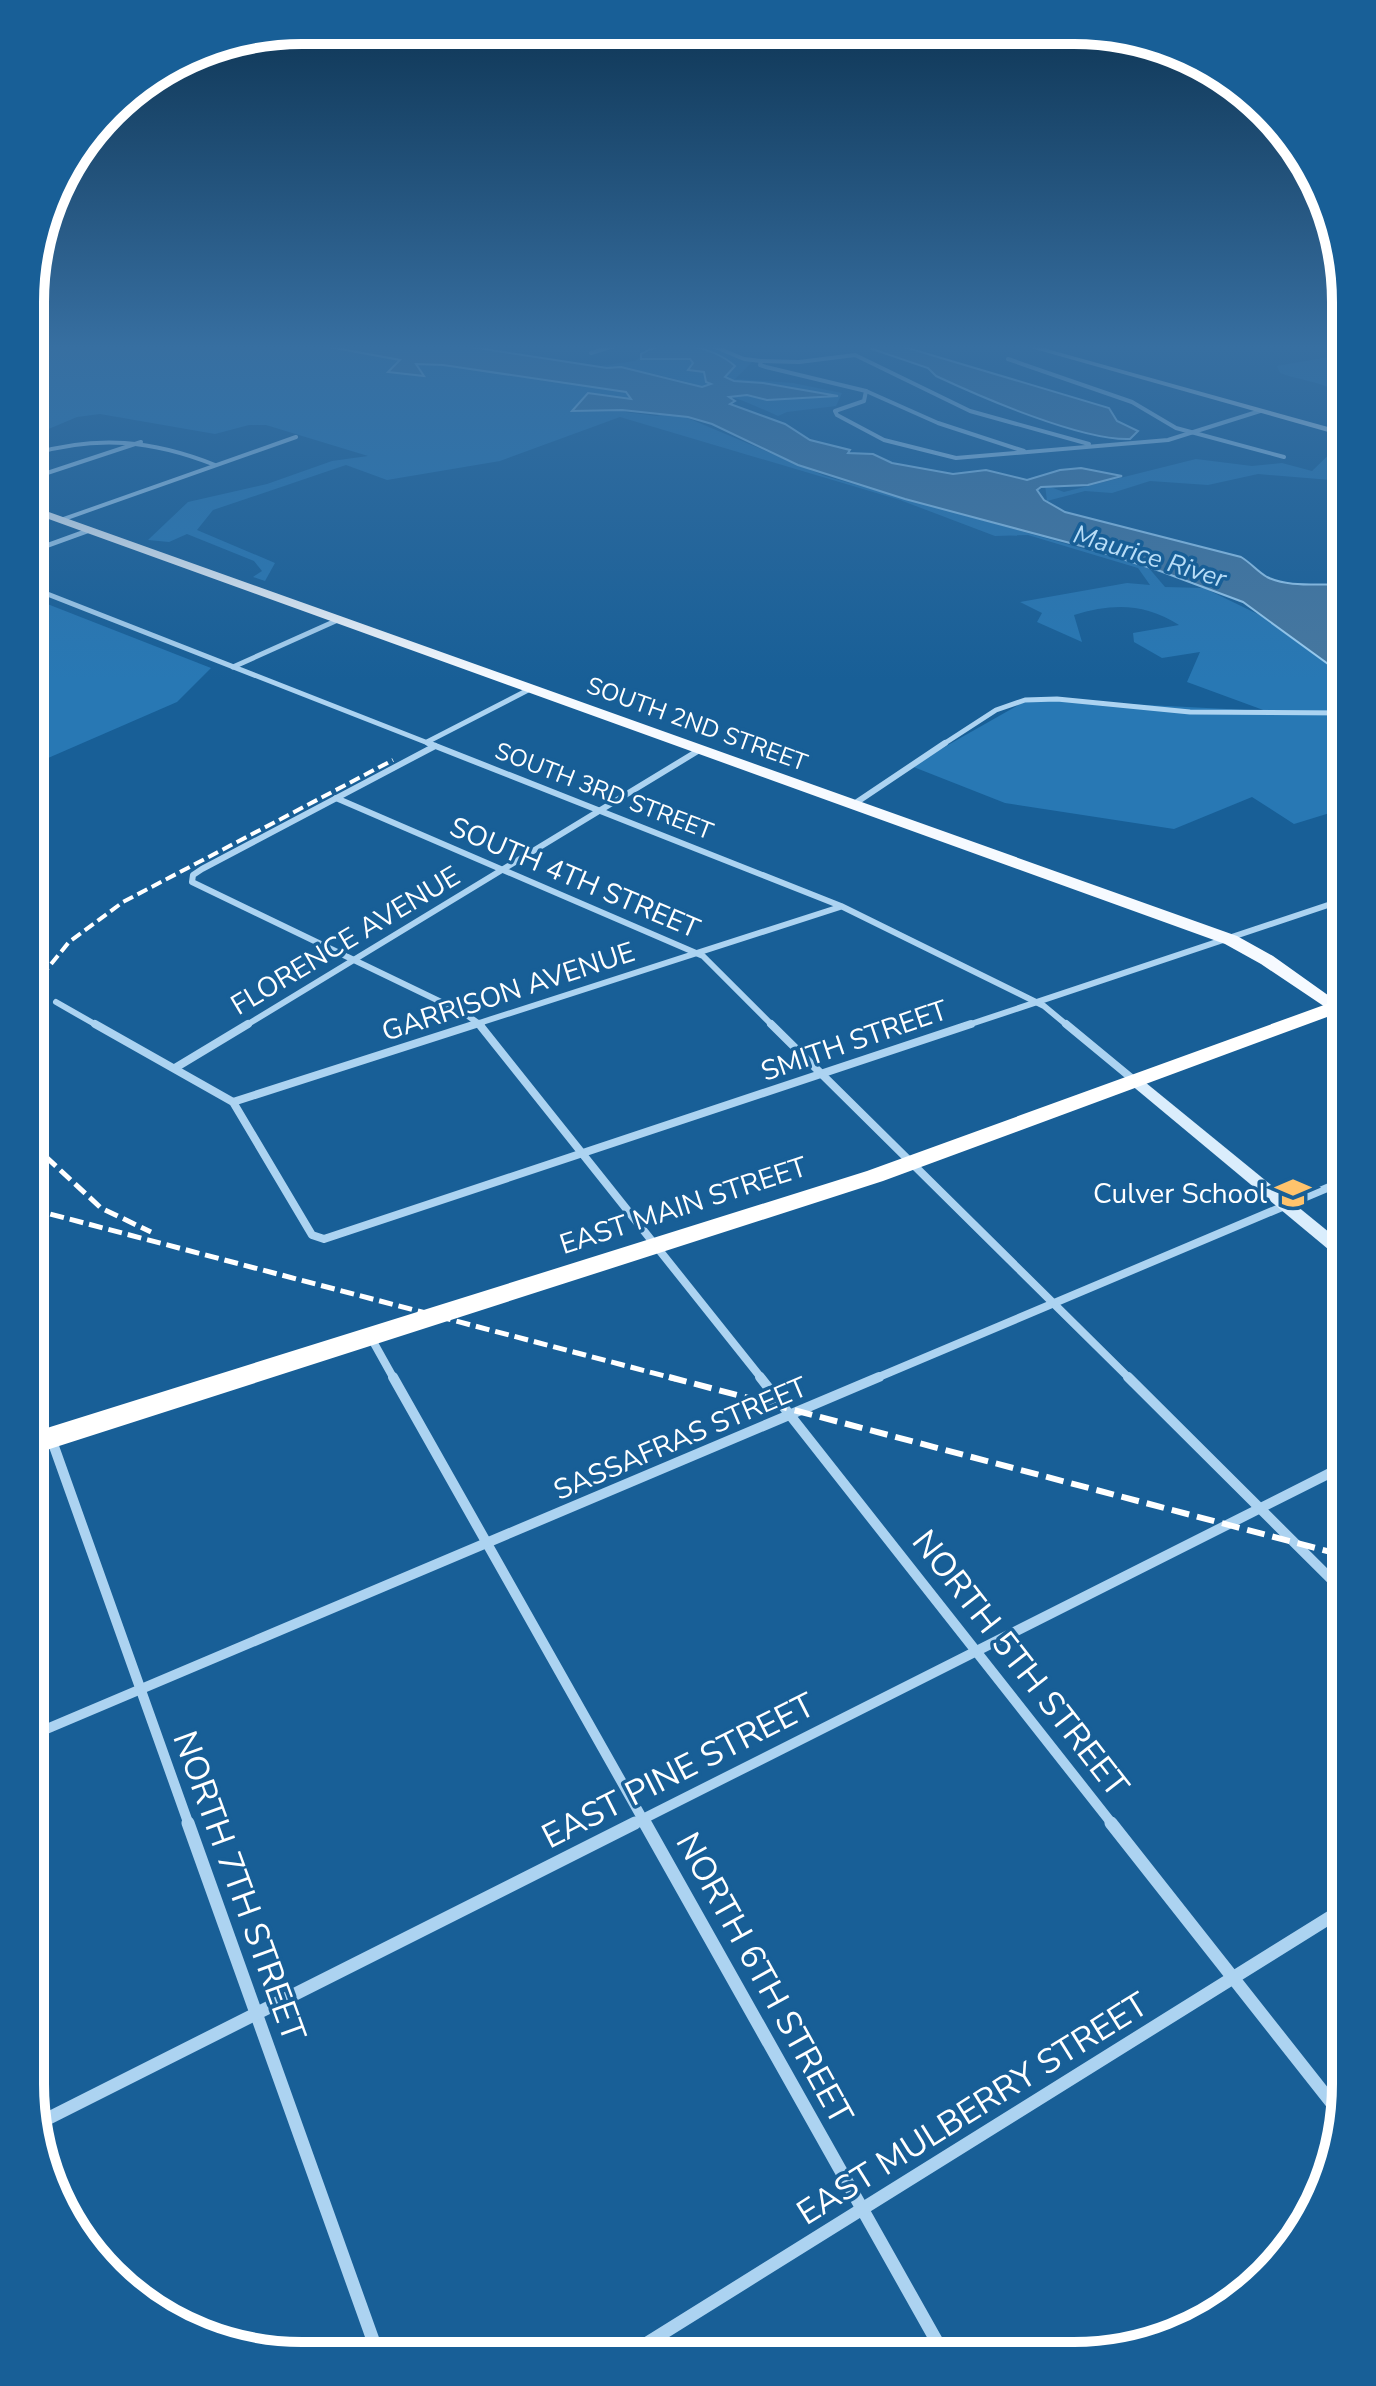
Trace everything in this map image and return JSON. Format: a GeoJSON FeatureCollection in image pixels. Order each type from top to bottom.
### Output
{"type":"FeatureCollection","features":[{"type":"Feature","properties":{"kind":"highway","name":"EAST MAIN STREET"},"geometry":{"type":"LineString","coordinates":[[44,1439],[911,1163],[1332,1013]]}},
{"type":"Feature","properties":{"kind":"main road","name":"SOUTH 2ND STREET"},"geometry":{"type":"LineString","coordinates":[[44,514],[1225,938],[1267,960],[1332,1002]]}},
{"type":"Feature","properties":{"kind":"main road"},"geometry":{"type":"LineString","coordinates":[[1135,1081],[1331,1243]]}},
{"type":"Feature","properties":{"kind":"street"},"geometry":{"type":"LineString","coordinates":[[44,474],[93,457]]}},
{"type":"Feature","properties":{"kind":"street"},"geometry":{"type":"LineString","coordinates":[[193,457],[216,465]]}},
{"type":"Feature","properties":{"kind":"street"},"geometry":{"type":"LineString","coordinates":[[61,520],[238,457]]}},
{"type":"Feature","properties":{"kind":"street"},"geometry":{"type":"LineString","coordinates":[[44,547],[90,530]]}},
{"type":"Feature","properties":{"kind":"street","name":"SOUTH 3RD STREET"},"geometry":{"type":"LineString","coordinates":[[44,593],[841,906],[1036,1002],[1135,1081]]}},
{"type":"Feature","properties":{"kind":"street"},"geometry":{"type":"LineString","coordinates":[[233,667],[340,619]]}},
{"type":"Feature","properties":{"kind":"street"},"geometry":{"type":"LineString","coordinates":[[427,742],[532,688]]}},
{"type":"Feature","properties":{"kind":"street"},"geometry":{"type":"LineString","coordinates":[[854,804],[996,710],[1025,700],[1057,699],[1190,712],[1332,713]]}},
{"type":"Feature","properties":{"kind":"street"},"geometry":{"type":"LineString","coordinates":[[435,746],[193,875],[192,882],[480,1024]]}},
{"type":"Feature","properties":{"kind":"street","name":"FLORENCE AVENUE"},"geometry":{"type":"LineString","coordinates":[[175,1068],[701,749]]}},
{"type":"Feature","properties":{"kind":"street","name":"SOUTH 4TH STREET"},"geometry":{"type":"LineString","coordinates":[[336,798],[698,953],[1331,1579]]}},
{"type":"Feature","properties":{"kind":"street","name":"SMITH STREET"},"geometry":{"type":"LineString","coordinates":[[233,1102],[315,1237],[331,1238],[1332,904]]}},
{"type":"Feature","properties":{"kind":"street","name":"GARRISON AVENUE"},"geometry":{"type":"LineString","coordinates":[[233,1102],[841,906]]}},
{"type":"Feature","properties":{"kind":"street"},"geometry":{"type":"LineString","coordinates":[[56,1002],[233,1102]]}},
{"type":"Feature","properties":{"kind":"street","name":"NORTH 5TH STREET"},"geometry":{"type":"LineString","coordinates":[[480,1024],[1331,2102]]}},
{"type":"Feature","properties":{"kind":"street","name":"SASSAFRAS STREET"},"geometry":{"type":"LineString","coordinates":[[44,1730],[1332,1186]]}},
{"type":"Feature","properties":{"kind":"street","name":"NORTH 6TH STREET"},"geometry":{"type":"LineString","coordinates":[[370,1335],[937,2342]]}},
{"type":"Feature","properties":{"kind":"street","name":"NORTH 7TH STREET"},"geometry":{"type":"LineString","coordinates":[[44,1450],[140,1690],[374,2342]]}},
{"type":"Feature","properties":{"kind":"street","name":"EAST PINE STREET"},"geometry":{"type":"LineString","coordinates":[[47,2119],[1331,1472]]}},
{"type":"Feature","properties":{"kind":"street","name":"EAST MULBERRY STREET"},"geometry":{"type":"LineString","coordinates":[[649,2342],[1331,1917]]}},
{"type":"Feature","properties":{"kind":"shaded area"},"geometry":{"type":"Polygon","coordinates":[[[358,457],[510,457],[387,480],[346,465],[213,510],[197,530],[275,563],[265,581],[253,577],[262,571],[254,561],[187,534],[169,542],[148,540],[188,502],[267,484],[332,461],[358,457]]]}},
{"type":"Feature","properties":{"kind":"shaded area"},"geometry":{"type":"Polygon","coordinates":[[[756,457],[781,457],[825,476],[1148,567],[1165,587],[1204,588],[1309,639],[1332,661],[1332,812],[1294,824],[1252,797],[1174,829],[1005,803],[911,766],[1029,699],[1266,711],[1187,682],[1200,652],[1162,658],[1134,642],[1133,633],[1179,625],[1153,612],[1115,607],[1074,615],[1082,642],[1037,622],[1042,613],[1020,602],[1127,583],[1150,585],[1138,568],[1028,535],[995,536],[900,500],[756,457]]]}},
{"type":"Feature","properties":{"kind":"shaded area"},"geometry":{"type":"Polygon","coordinates":[[[1326,457],[1332,457],[1331,480],[1258,474],[1208,485],[1150,481],[1112,493],[1085,491],[1047,501],[1045,485],[1064,492],[1196,459],[1252,466],[1282,463],[1312,471],[1326,457]]]}},
{"type":"Feature","properties":{"kind":"shaded area"},"geometry":{"type":"Polygon","coordinates":[[[44,603],[211,668],[177,702],[44,760],[44,603]]]}},
{"type":"Feature","properties":{"kind":"water","name":"Maurice River"},"geometry":{"type":"Polygon","coordinates":[[[782,457],[880,457],[892,463],[953,474],[986,470],[1027,480],[1060,470],[1081,468],[1122,476],[1088,485],[1041,487],[1037,490],[1044,500],[1065,512],[1241,557],[1275,580],[1332,585],[1332,667],[1243,602],[1085,547],[905,499],[782,457]]]}},
{"type":"Feature","properties":{"kind":"railway"},"geometry":{"type":"LineString","coordinates":[[44,973],[69,942],[123,902],[393,760]]}},
{"type":"Feature","properties":{"kind":"railway"},"geometry":{"type":"LineString","coordinates":[[44,1155],[101,1208],[151,1232]]}},
{"type":"Feature","properties":{"kind":"railway"},"geometry":{"type":"LineString","coordinates":[[44,1212],[676,1379]]}},
{"type":"Feature","properties":{"kind":"railway"},"geometry":{"type":"LineString","coordinates":[[669,1377],[1331,1552]]}},
{"type":"Feature","properties":{"kind":"place","name":"Culver School"},"geometry":{"type":"Point","coordinates":[1293,1193]}}]}
